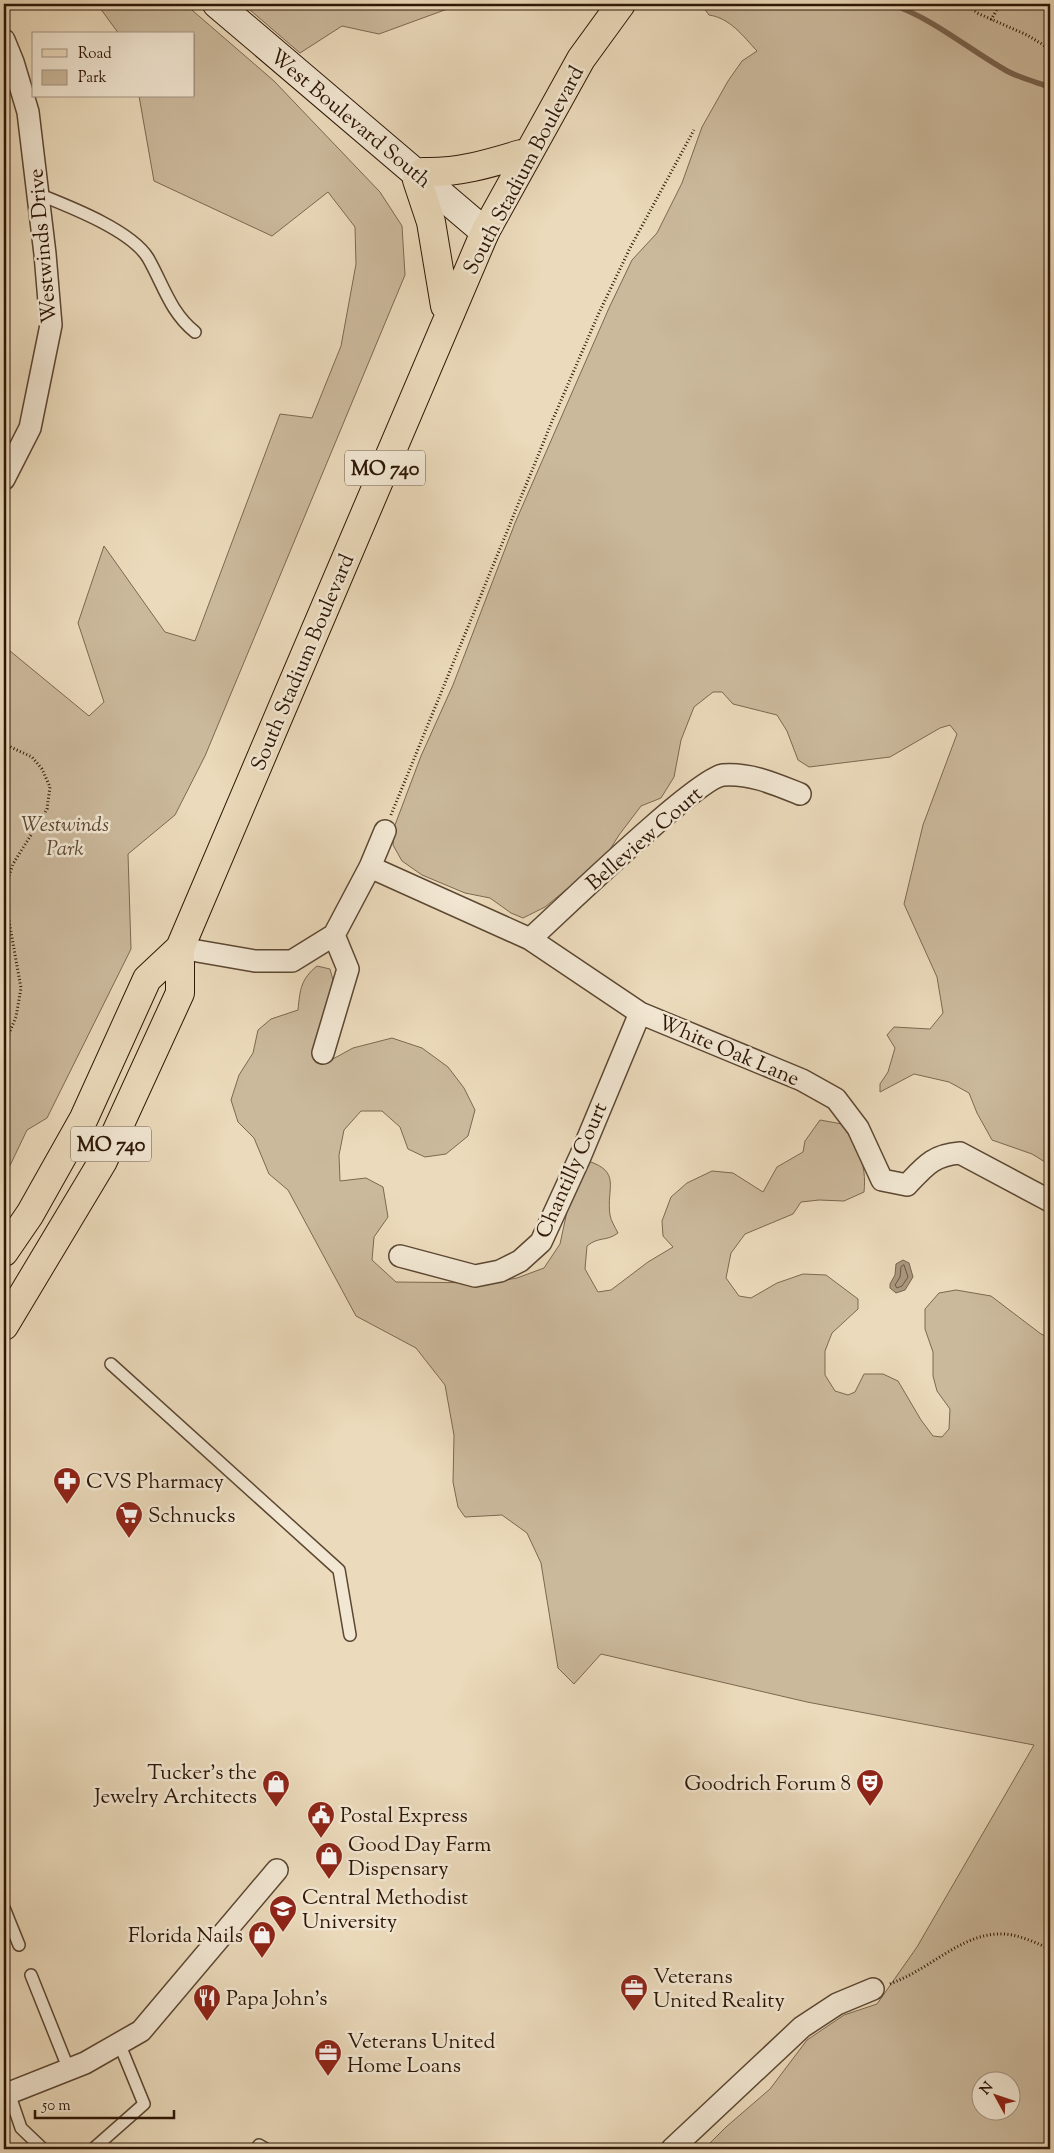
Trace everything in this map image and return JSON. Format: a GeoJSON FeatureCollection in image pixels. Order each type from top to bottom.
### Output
{"type":"FeatureCollection","features":[{"type":"Feature","properties":{"kind":"main road","name":"West Boulevard South"},"geometry":{"type":"LineString","coordinates":[[217,4],[485,232]]}},
{"type":"Feature","properties":{"kind":"main road","name":"South Stadium Boulevard"},"geometry":{"type":"LineString","coordinates":[[4,1326],[103,1161],[180,993],[180,948],[485,232],[581,59],[621,4]]}},
{"type":"Feature","properties":{"kind":"main road"},"geometry":{"type":"LineString","coordinates":[[451,312],[445,306],[431,222],[417,180],[423,172],[446,173],[480,167],[521,154],[527,156]]}},
{"type":"Feature","properties":{"kind":"main road","name":"MO 740"},"geometry":{"type":"LineString","coordinates":[[4,1252],[30,1214],[84,1118],[147,979],[180,948]]}},
{"type":"Feature","properties":{"kind":"street","name":"Westwinds Drive"},"geometry":{"type":"LineString","coordinates":[[4,40],[13,62],[28,112],[38,194],[50,325],[30,428],[4,479]]}},
{"type":"Feature","properties":{"kind":"street","name":"Belleview Court"},"geometry":{"type":"LineString","coordinates":[[530,939],[686,797],[721,775],[756,777],[800,794]]}},
{"type":"Feature","properties":{"kind":"street"},"geometry":{"type":"LineString","coordinates":[[180,948],[255,962],[292,962],[334,935],[370,867],[385,831]]}},
{"type":"Feature","properties":{"kind":"street","name":"White Oak Lane"},"geometry":{"type":"LineString","coordinates":[[370,867],[530,939],[640,1012],[802,1080],[836,1099],[858,1128],[882,1180],[907,1185],[933,1159],[945,1154],[960,1153],[1050,1201]]}},
{"type":"Feature","properties":{"kind":"street"},"geometry":{"type":"LineString","coordinates":[[323,1053],[348,969],[334,935]]}},
{"type":"Feature","properties":{"kind":"street","name":"Chantilly Court"},"geometry":{"type":"LineString","coordinates":[[400,1256],[475,1276],[500,1271],[520,1262],[541,1242],[580,1157],[640,1012]]}},
{"type":"Feature","properties":{"kind":"street"},"geometry":{"type":"LineString","coordinates":[[6,2094],[85,2064],[140,2031],[277,1870]]}},
{"type":"Feature","properties":{"kind":"street"},"geometry":{"type":"LineString","coordinates":[[672,2149],[802,2026],[837,2004],[873,1989]]}},
{"type":"Feature","properties":{"kind":"lane"},"geometry":{"type":"LineString","coordinates":[[38,194],[72,207],[120,232],[147,256],[171,306],[185,324],[195,332]]}},
{"type":"Feature","properties":{"kind":"lane"},"geometry":{"type":"LineString","coordinates":[[111,1364],[339,1570],[350,1635]]}},
{"type":"Feature","properties":{"kind":"lane"},"geometry":{"type":"LineString","coordinates":[[4,1908],[19,1945]]}},
{"type":"Feature","properties":{"kind":"lane"},"geometry":{"type":"LineString","coordinates":[[31,1976],[69,2070]]}},
{"type":"Feature","properties":{"kind":"lane"},"geometry":{"type":"LineString","coordinates":[[93,2149],[144,2104],[119,2043]]}},
{"type":"Feature","properties":{"kind":"lane"},"geometry":{"type":"LineString","coordinates":[[6,2094],[21,2128],[43,2149]]}},
{"type":"Feature","properties":{"kind":"lane"},"geometry":{"type":"LineString","coordinates":[[257,2149],[260,2145],[266,2149]]}},
{"type":"Feature","properties":{"kind":"path"},"geometry":{"type":"LineString","coordinates":[[967,4],[977,13],[1027,34],[1050,48]]}},
{"type":"Feature","properties":{"kind":"path"},"geometry":{"type":"LineString","coordinates":[[991,20],[1000,4]]}},
{"type":"Feature","properties":{"kind":"path"},"geometry":{"type":"LineString","coordinates":[[385,831],[549,428],[598,315],[630,248],[694,130]]}},
{"type":"Feature","properties":{"kind":"path"},"geometry":{"type":"LineString","coordinates":[[4,744],[32,757],[42,770],[50,787],[47,809],[13,864],[4,892],[21,988],[16,1016],[4,1045]]}},
{"type":"Feature","properties":{"kind":"path"},"geometry":{"type":"LineString","coordinates":[[873,1989],[886,1986],[916,1972],[950,1950],[974,1940],[998,1934],[1022,1938],[1050,1949]]}},
{"type":"Feature","properties":{"kind":"green space","name":"Westwinds Park"},"geometry":{"type":"Polygon","coordinates":[[[97,4],[185,4],[274,81],[380,192],[402,226],[405,275],[205,756],[175,815],[128,854],[131,949],[47,1118],[27,1130],[4,1178],[4,646],[89,716],[104,702],[78,623],[104,546],[165,632],[195,641],[280,414],[312,418],[341,346],[356,264],[355,227],[328,192],[272,236],[154,181],[139,98],[195,98],[195,32],[118,32],[97,4]]]}},
{"type":"Feature","properties":{"kind":"green space"},"geometry":{"type":"Polygon","coordinates":[[[243,4],[461,4],[379,34],[342,26],[300,53],[243,4]]]}},
{"type":"Feature","properties":{"kind":"green space"},"geometry":{"type":"Polygon","coordinates":[[[701,4],[1050,4],[1050,1165],[1032,1154],[992,1140],[977,1113],[969,1093],[949,1082],[914,1074],[880,1092],[880,1084],[888,1072],[895,1048],[887,1035],[894,1027],[930,1029],[943,1013],[937,977],[904,904],[923,825],[957,734],[950,725],[940,728],[890,757],[809,767],[798,760],[787,731],[777,715],[733,704],[722,692],[713,692],[694,707],[681,740],[674,777],[661,798],[641,806],[609,851],[579,879],[545,907],[523,918],[511,913],[490,898],[465,893],[422,875],[402,861],[393,845],[395,825],[421,756],[453,685],[515,523],[609,308],[632,260],[657,233],[682,183],[702,127],[728,81],[742,61],[757,51],[736,28],[717,17],[709,15],[701,4]]]}},
{"type":"Feature","properties":{"kind":"green space"},"geometry":{"type":"Polygon","coordinates":[[[317,966],[330,969],[334,984],[314,1060],[331,1060],[353,1048],[392,1038],[422,1048],[448,1067],[464,1088],[475,1110],[468,1136],[446,1154],[425,1157],[408,1149],[400,1127],[382,1111],[361,1111],[344,1130],[339,1155],[340,1181],[366,1178],[383,1187],[388,1217],[374,1237],[372,1260],[396,1282],[490,1283],[517,1278],[544,1268],[560,1244],[566,1216],[568,1188],[588,1161],[599,1165],[609,1176],[610,1215],[618,1233],[614,1236],[595,1241],[587,1246],[585,1269],[598,1292],[611,1290],[648,1262],[673,1247],[663,1236],[662,1221],[671,1197],[687,1183],[712,1171],[733,1173],[763,1192],[777,1167],[803,1152],[805,1141],[820,1120],[842,1124],[860,1156],[865,1181],[864,1192],[844,1201],[819,1200],[801,1202],[793,1214],[745,1234],[731,1253],[726,1278],[739,1296],[751,1298],[777,1283],[803,1274],[826,1275],[858,1299],[858,1309],[832,1333],[825,1351],[825,1375],[835,1391],[848,1395],[855,1392],[864,1374],[883,1374],[898,1381],[921,1420],[933,1436],[942,1437],[949,1429],[950,1409],[937,1391],[933,1376],[933,1352],[925,1329],[925,1309],[939,1293],[956,1290],[991,1296],[1041,1334],[1050,1338],[1050,2149],[704,2149],[770,2089],[807,2040],[844,2015],[877,2004],[917,1947],[1034,1745],[807,1702],[601,1654],[574,1684],[558,1668],[541,1563],[527,1533],[502,1515],[465,1517],[458,1507],[453,1482],[454,1435],[445,1385],[416,1348],[356,1316],[288,1190],[269,1174],[254,1138],[238,1122],[231,1100],[239,1075],[253,1053],[258,1030],[271,1019],[298,1010],[302,985],[317,966]]]}},
{"type":"Feature","properties":{"kind":"water"},"geometry":{"type":"Polygon","coordinates":[[[903,1260],[909,1263],[913,1277],[905,1290],[896,1293],[890,1288],[890,1284],[895,1275],[896,1264],[903,1260]]]}},
{"type":"Feature","properties":{"kind":"waterway"},"geometry":{"type":"LineString","coordinates":[[891,4],[907,10],[936,26],[1007,71],[1050,87]]}},
{"type":"Feature","properties":{"kind":"place","name":"CVS Pharmacy"},"geometry":{"type":"Point","coordinates":[67,1505]}},
{"type":"Feature","properties":{"kind":"place","name":"Schnucks"},"geometry":{"type":"Point","coordinates":[129,1539]}},
{"type":"Feature","properties":{"kind":"place","name":"Goodrich Forum 8"},"geometry":{"type":"Point","coordinates":[870,1807]}},
{"type":"Feature","properties":{"kind":"place","name":"Tucker's the Jewelry Architects"},"geometry":{"type":"Point","coordinates":[276,1808]}},
{"type":"Feature","properties":{"kind":"place","name":"Postal Express"},"geometry":{"type":"Point","coordinates":[321,1839]}},
{"type":"Feature","properties":{"kind":"place","name":"Good Day Farm Dispensary"},"geometry":{"type":"Point","coordinates":[329,1880]}},
{"type":"Feature","properties":{"kind":"place","name":"Central Methodist University"},"geometry":{"type":"Point","coordinates":[283,1933]}},
{"type":"Feature","properties":{"kind":"place","name":"Florida Nails"},"geometry":{"type":"Point","coordinates":[262,1959]}},
{"type":"Feature","properties":{"kind":"place","name":"Veterans United Reality"},"geometry":{"type":"Point","coordinates":[634,2012]}},
{"type":"Feature","properties":{"kind":"place","name":"Papa John's"},"geometry":{"type":"Point","coordinates":[207,2022]}},
{"type":"Feature","properties":{"kind":"place","name":"Veterans United Home Loans"},"geometry":{"type":"Point","coordinates":[328,2077]}}]}
